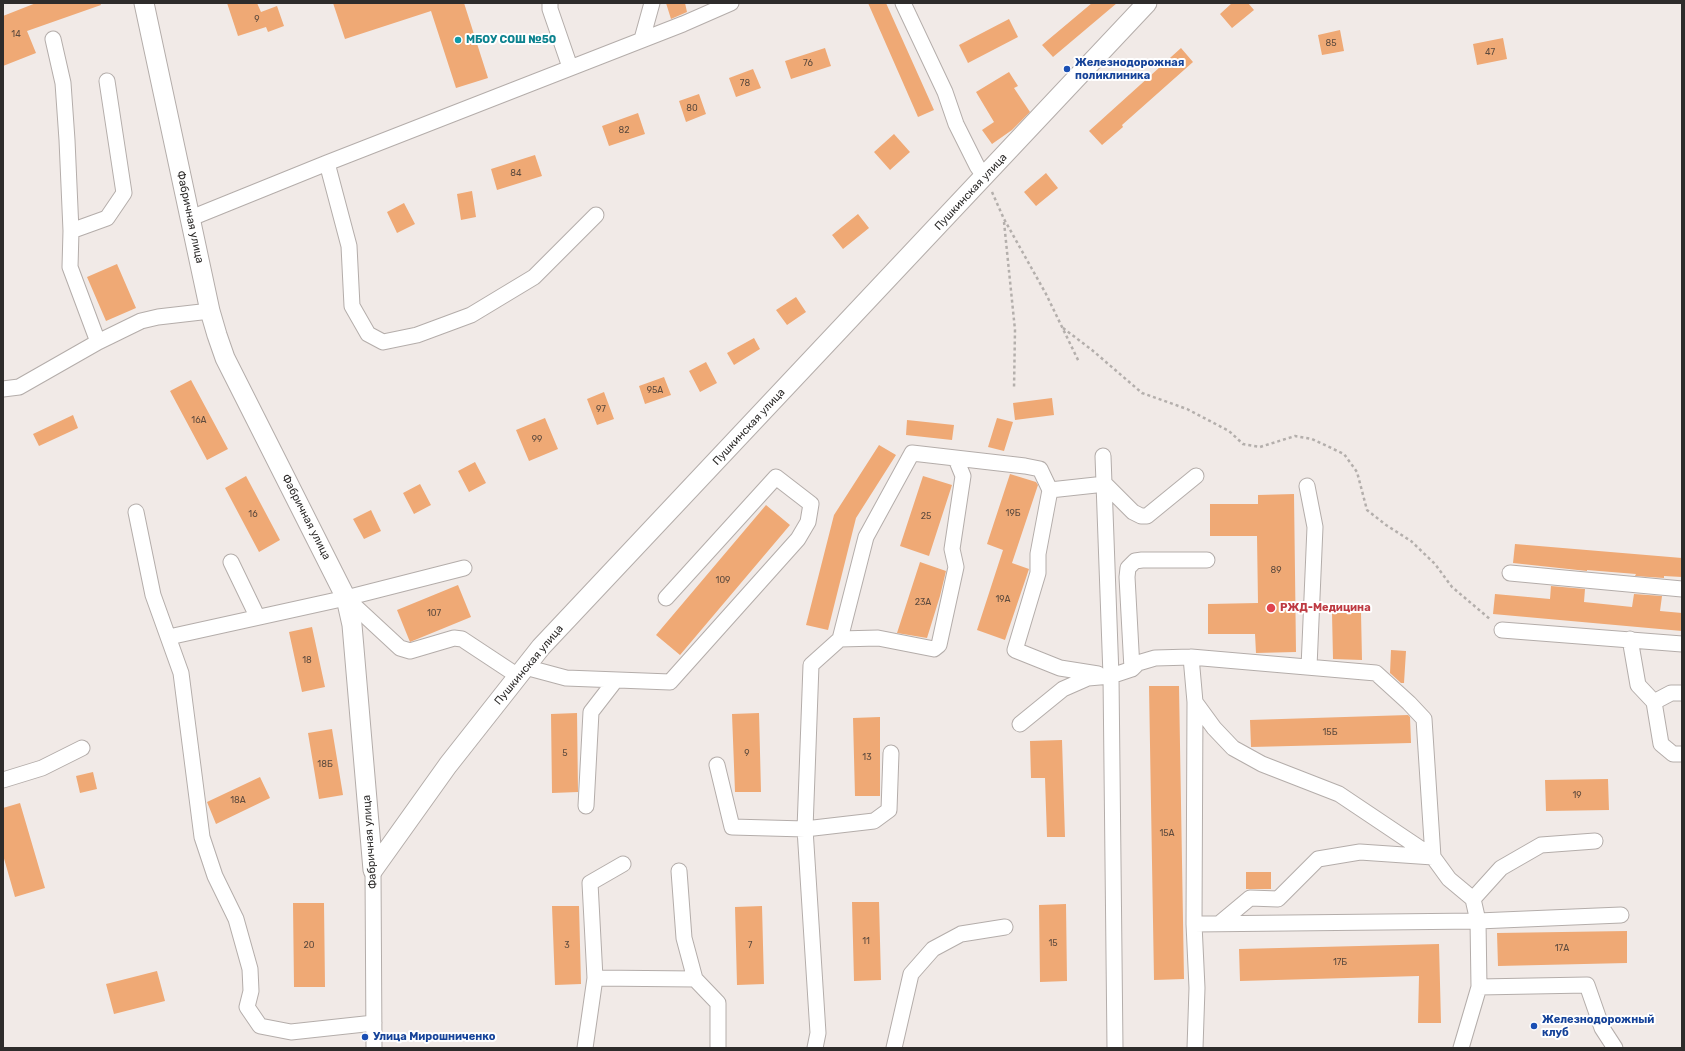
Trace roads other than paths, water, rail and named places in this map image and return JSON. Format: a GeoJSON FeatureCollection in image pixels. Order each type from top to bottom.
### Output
{"type":"FeatureCollection","features":[{"type":"Feature","properties":{"kind":"main road","name":"Фабричная улица"},"geometry":{"type":"LineString","coordinates":[[144,3],[210,311],[225,358],[346,598],[352,625],[373,870]]}},
{"type":"Feature","properties":{"kind":"main road","name":"Пушкинская улица"},"geometry":{"type":"LineString","coordinates":[[373,870],[448,765],[547,641],[1147,3]]}},
{"type":"Feature","properties":{"kind":"street"},"geometry":{"type":"LineString","coordinates":[[550,3],[550,9],[570,67]]}},
{"type":"Feature","properties":{"kind":"street"},"geometry":{"type":"LineString","coordinates":[[642,39],[652,3]]}},
{"type":"Feature","properties":{"kind":"street"},"geometry":{"type":"LineString","coordinates":[[191,218],[731,3]]}},
{"type":"Feature","properties":{"kind":"street"},"geometry":{"type":"LineString","coordinates":[[903,3],[945,92],[956,124],[977,166],[985,177]]}},
{"type":"Feature","properties":{"kind":"street"},"geometry":{"type":"LineString","coordinates":[[53,39],[62,83],[67,140],[71,231],[70,267],[98,342]]}},
{"type":"Feature","properties":{"kind":"street"},"geometry":{"type":"LineString","coordinates":[[71,231],[107,218],[124,193],[107,80]]}},
{"type":"Feature","properties":{"kind":"street"},"geometry":{"type":"LineString","coordinates":[[327,163],[349,246],[352,306],[368,334],[383,342],[417,334],[471,315],[534,277],[596,215]]}},
{"type":"Feature","properties":{"kind":"street"},"geometry":{"type":"LineString","coordinates":[[3,389],[19,387],[98,342],[141,321],[158,317],[210,311]]}},
{"type":"Feature","properties":{"kind":"street"},"geometry":{"type":"LineString","coordinates":[[815,1048],[818,1033],[805,829],[811,665],[840,639],[866,537],[912,453],[1040,469],[1050,490],[1038,554],[1038,573],[1015,650],[1060,668],[1111,676]]}},
{"type":"Feature","properties":{"kind":"street"},"geometry":{"type":"LineString","coordinates":[[1103,456],[1111,676],[1115,1048]]}},
{"type":"Feature","properties":{"kind":"street"},"geometry":{"type":"LineString","coordinates":[[840,639],[878,638],[934,649],[939,645],[956,567],[952,550],[963,476],[956,459]]}},
{"type":"Feature","properties":{"kind":"street"},"geometry":{"type":"LineString","coordinates":[[1105,484],[1133,512],[1141,516],[1147,516],[1196,476]]}},
{"type":"Feature","properties":{"kind":"street"},"geometry":{"type":"LineString","coordinates":[[346,598],[400,648],[410,650],[454,638],[462,639],[522,672],[566,678],[670,682],[798,539],[808,522],[811,504],[776,477],[666,598]]}},
{"type":"Feature","properties":{"kind":"street"},"geometry":{"type":"LineString","coordinates":[[1050,490],[1105,484]]}},
{"type":"Feature","properties":{"kind":"street"},"geometry":{"type":"LineString","coordinates":[[1307,486],[1315,527],[1309,667]]}},
{"type":"Feature","properties":{"kind":"street"},"geometry":{"type":"LineString","coordinates":[[136,512],[153,595],[169,636],[181,673],[202,837],[215,876],[236,919],[250,969],[251,991],[247,1007],[260,1026],[291,1032],[374,1023]]}},
{"type":"Feature","properties":{"kind":"street"},"geometry":{"type":"LineString","coordinates":[[1132,669],[1127,577],[1128,568],[1135,561],[1142,560],[1207,560]]}},
{"type":"Feature","properties":{"kind":"street"},"geometry":{"type":"LineString","coordinates":[[231,562],[257,616]]}},
{"type":"Feature","properties":{"kind":"street"},"geometry":{"type":"LineString","coordinates":[[169,636],[346,598],[464,568]]}},
{"type":"Feature","properties":{"kind":"street"},"geometry":{"type":"LineString","coordinates":[[1510,573],[1682,589]]}},
{"type":"Feature","properties":{"kind":"street"},"geometry":{"type":"LineString","coordinates":[[1502,630],[1682,644]]}},
{"type":"Feature","properties":{"kind":"street"},"geometry":{"type":"LineString","coordinates":[[1630,639],[1638,685],[1654,702],[1661,744],[1673,754],[1682,754]]}},
{"type":"Feature","properties":{"kind":"street"},"geometry":{"type":"LineString","coordinates":[[1020,724],[1063,688],[1088,678],[1111,676],[1132,669],[1138,663],[1155,658],[1191,657],[1376,674],[1409,703],[1424,719],[1433,857]]}},
{"type":"Feature","properties":{"kind":"street"},"geometry":{"type":"LineString","coordinates":[[1191,657],[1195,702],[1194,924],[1197,988],[1195,1048]]}},
{"type":"Feature","properties":{"kind":"street"},"geometry":{"type":"LineString","coordinates":[[586,806],[591,712],[614,681]]}},
{"type":"Feature","properties":{"kind":"street"},"geometry":{"type":"LineString","coordinates":[[1654,702],[1671,693],[1682,693]]}},
{"type":"Feature","properties":{"kind":"street"},"geometry":{"type":"LineString","coordinates":[[1195,702],[1214,728],[1233,748],[1262,764],[1339,794],[1433,857],[1449,879],[1474,899],[1478,921],[1479,987],[1461,1048]]}},
{"type":"Feature","properties":{"kind":"street"},"geometry":{"type":"LineString","coordinates":[[3,780],[42,768],[82,748]]}},
{"type":"Feature","properties":{"kind":"street"},"geometry":{"type":"LineString","coordinates":[[717,765],[732,827],[805,829],[874,821],[889,810],[892,753]]}},
{"type":"Feature","properties":{"kind":"street"},"geometry":{"type":"LineString","coordinates":[[1474,899],[1501,868],[1541,845],[1595,841]]}},
{"type":"Feature","properties":{"kind":"street"},"geometry":{"type":"LineString","coordinates":[[1220,923],[1250,898],[1278,899],[1318,859],[1360,852],[1433,857]]}},
{"type":"Feature","properties":{"kind":"street"},"geometry":{"type":"LineString","coordinates":[[585,1048],[595,978],[590,883],[623,864]]}},
{"type":"Feature","properties":{"kind":"street","name":"Фабричная улица"},"geometry":{"type":"LineString","coordinates":[[373,870],[374,1048]]}},
{"type":"Feature","properties":{"kind":"street"},"geometry":{"type":"LineString","coordinates":[[679,871],[684,938],[695,979],[718,1003],[718,1048]]}},
{"type":"Feature","properties":{"kind":"street"},"geometry":{"type":"LineString","coordinates":[[1194,924],[1478,921],[1621,915]]}},
{"type":"Feature","properties":{"kind":"street"},"geometry":{"type":"LineString","coordinates":[[894,1048],[911,974],[933,949],[962,934],[1005,927]]}},
{"type":"Feature","properties":{"kind":"street"},"geometry":{"type":"LineString","coordinates":[[595,978],[695,979]]}},
{"type":"Feature","properties":{"kind":"street"},"geometry":{"type":"LineString","coordinates":[[1479,987],[1587,985],[1602,1028],[1615,1048]]}},
{"type":"Feature","properties":{"kind":"place","name":"МБОУ СОШ №50"},"geometry":{"type":"Point","coordinates":[458,40]}},
{"type":"Feature","properties":{"kind":"place","name":"Железнодорожная поликлиника"},"geometry":{"type":"Point","coordinates":[1067,69]}},
{"type":"Feature","properties":{"kind":"place","name":"РЖД-Медицина"},"geometry":{"type":"Point","coordinates":[1271,608]}},
{"type":"Feature","properties":{"kind":"place","name":"Железнодорожный клуб"},"geometry":{"type":"Point","coordinates":[1534,1026]}},
{"type":"Feature","properties":{"kind":"place","name":"Улица Мирошниченко"},"geometry":{"type":"Point","coordinates":[365,1037]}}]}
